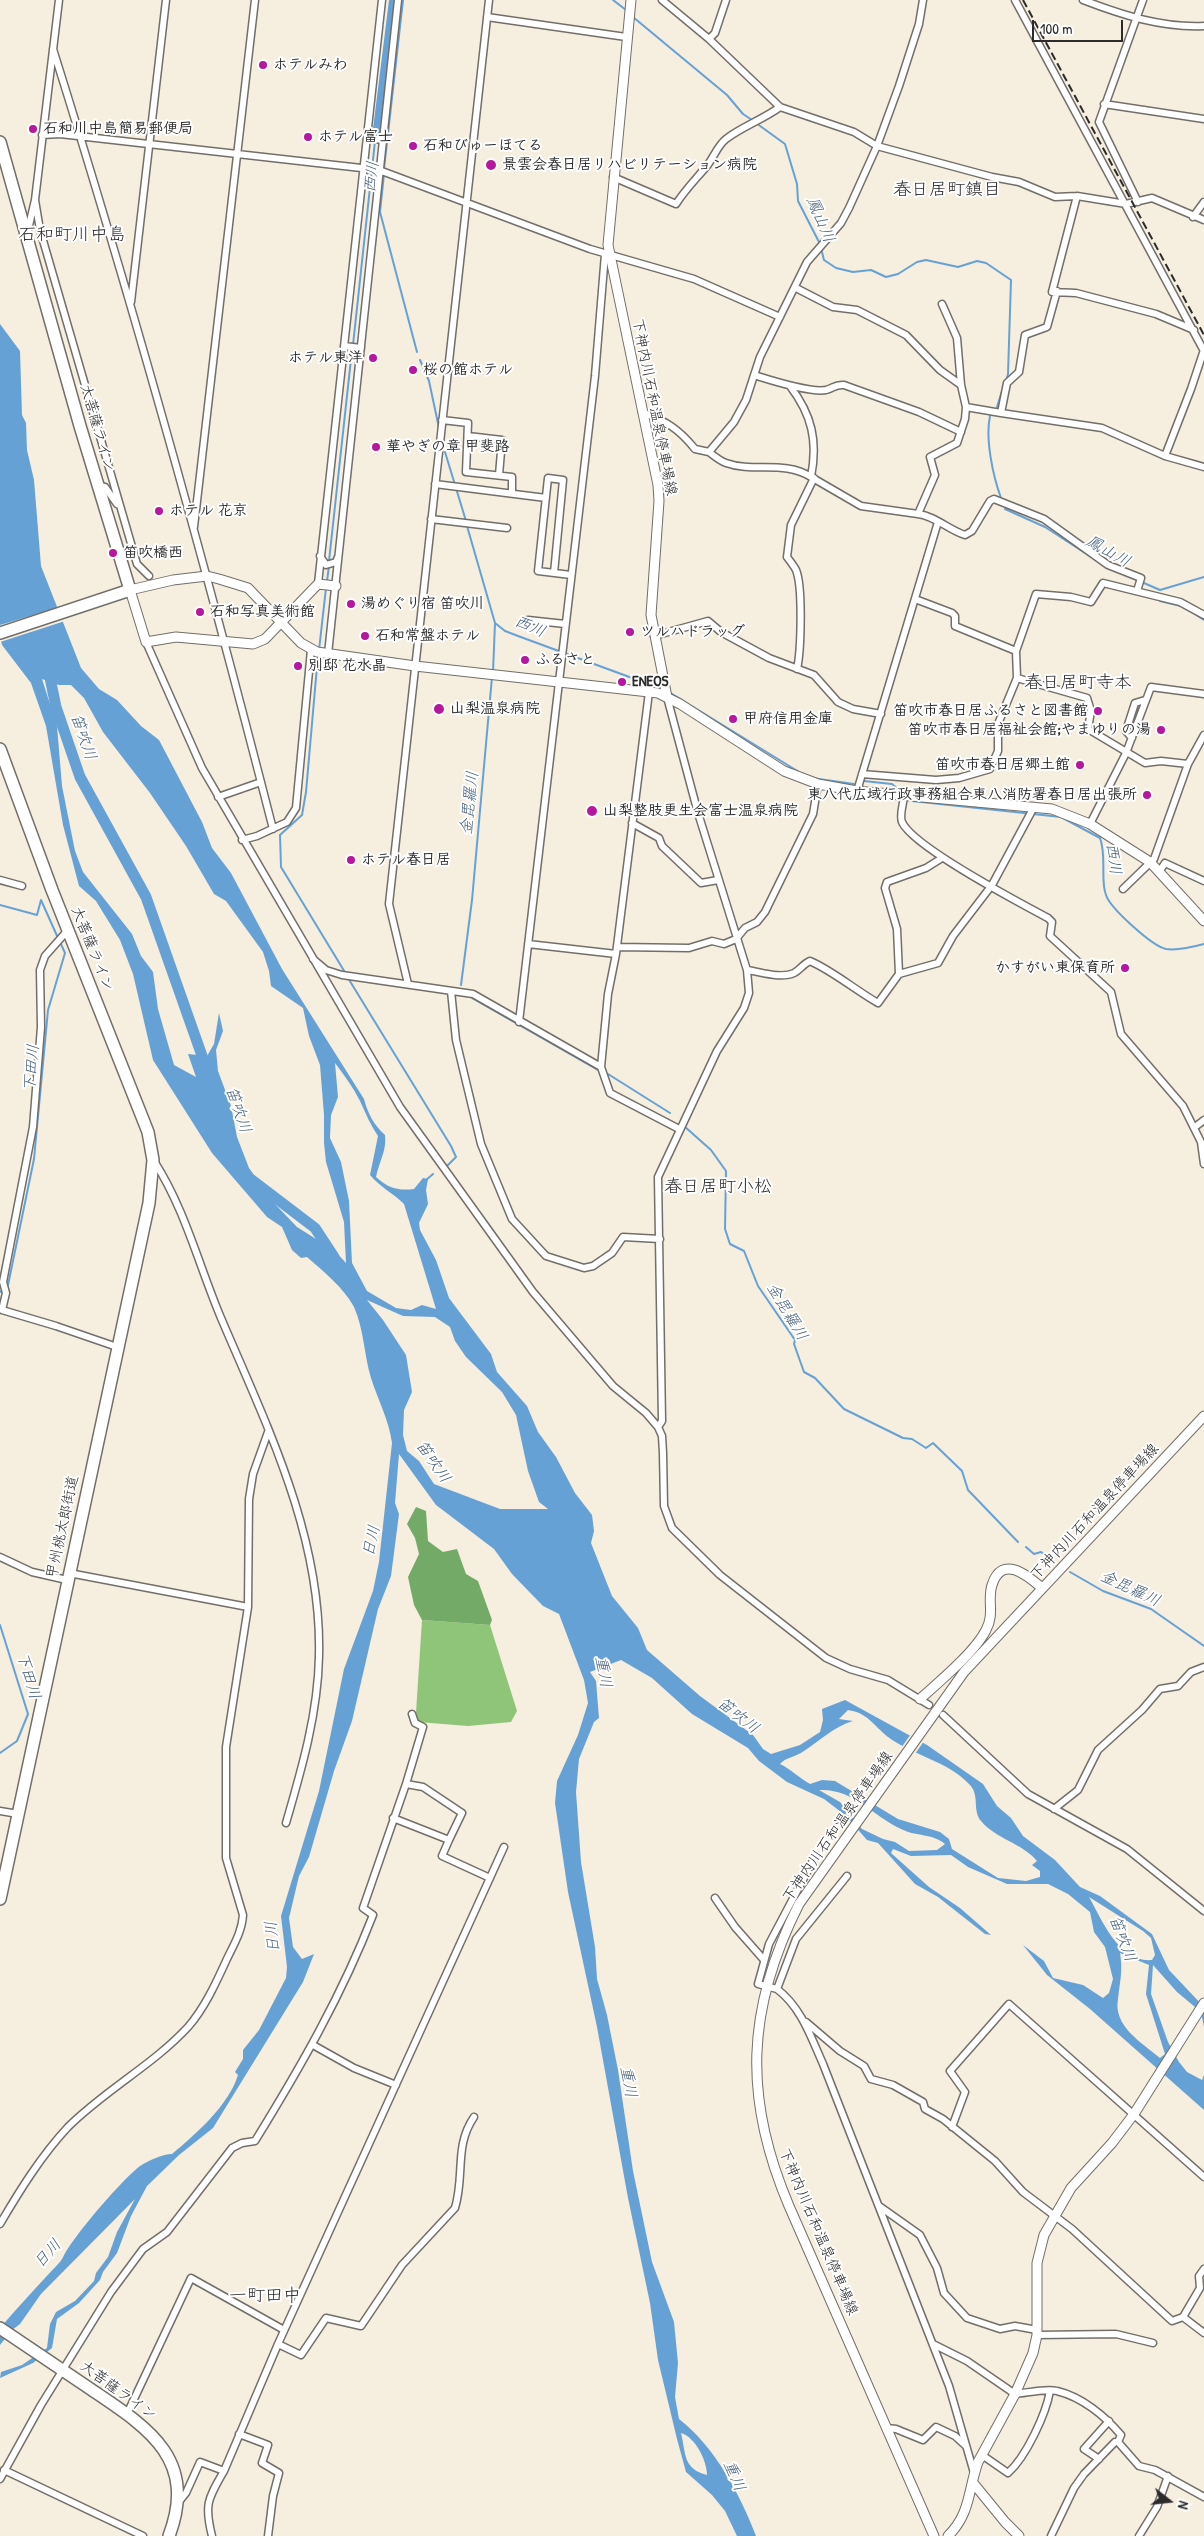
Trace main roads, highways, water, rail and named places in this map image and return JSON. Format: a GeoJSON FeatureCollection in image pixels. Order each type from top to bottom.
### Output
{"type":"FeatureCollection","features":[{"type":"Feature","properties":{"kind":"highway","name":"大菩薩ライン"},"geometry":{"type":"LineString","coordinates":[[0,142],[98,486],[125,592]]}},
{"type":"Feature","properties":{"kind":"highway"},"geometry":{"type":"LineString","coordinates":[[0,633],[125,592]]}},
{"type":"Feature","properties":{"kind":"highway","name":"大菩薩ライン"},"geometry":{"type":"LineString","coordinates":[[0,749],[66,932],[148,1132],[153,1160]]}},
{"type":"Feature","properties":{"kind":"highway","name":"甲州桃太郎街道"},"geometry":{"type":"LineString","coordinates":[[0,1899],[149,1203],[153,1160]]}},
{"type":"Feature","properties":{"kind":"highway","name":"大菩薩ライン"},"geometry":{"type":"LineString","coordinates":[[0,2328],[127,2414],[149,2431],[163,2448],[176,2480],[178,2503],[170,2536]]}},
{"type":"Feature","properties":{"kind":"main road","name":"下神内川石和温泉停車場線"},"geometry":{"type":"LineString","coordinates":[[630,9],[607,255],[658,485],[659,501],[651,593],[651,615],[666,693]]}},
{"type":"Feature","properties":{"kind":"main road"},"geometry":{"type":"LineString","coordinates":[[327,585],[282,621],[259,642],[253,644],[176,637],[146,642],[125,592],[173,580],[207,576],[248,588],[282,621],[301,643],[320,652],[415,666],[666,693],[784,771],[818,784],[857,791],[1033,808],[1071,815],[1090,824],[1150,862],[1204,921]]}},
{"type":"Feature","properties":{"kind":"main road","name":"下神内川石和温泉停車場線"},"geometry":{"type":"LineString","coordinates":[[934,2536],[786,2199],[770,2157],[759,2110],[757,2061],[760,2013],[766,1987],[780,1941],[799,1904],[964,1672],[1204,1416]]}},
{"type":"Feature","properties":{"kind":"main road"},"geometry":{"type":"LineString","coordinates":[[920,1699],[950,1672],[986,1631],[992,1613],[992,1585],[999,1574],[1006,1569],[1016,1569],[1025,1573],[1042,1588]]}},
{"type":"Feature","properties":{"kind":"main road"},"geometry":{"type":"LineString","coordinates":[[948,2536],[963,2518],[974,2484],[974,2474],[982,2455],[1015,2394],[1034,2353],[1037,2332],[1037,2263],[1040,2246],[1055,2214],[1071,2188],[1112,2143],[1134,2114],[1204,2003]]}},
{"type":"Feature","properties":{"kind":"main road"},"geometry":{"type":"LineString","coordinates":[[974,2484],[1019,2536]]}},
{"type":"Feature","properties":{"kind":"water"},"geometry":{"type":"Polygon","coordinates":[[[389,0],[396,0],[380,138],[372,137],[389,0]]]}},
{"type":"Feature","properties":{"kind":"water"},"geometry":{"type":"Polygon","coordinates":[[[0,324],[20,351],[22,415],[26,423],[27,450],[34,480],[41,566],[81,668],[99,689],[117,700],[141,726],[159,740],[202,822],[212,848],[231,873],[282,969],[364,1099],[372,1119],[385,1135],[384,1151],[376,1177],[393,1188],[403,1190],[414,1189],[423,1178],[428,1179],[426,1190],[428,1204],[419,1223],[420,1230],[436,1260],[449,1298],[491,1354],[497,1372],[527,1406],[538,1432],[556,1457],[575,1493],[592,1515],[594,1531],[591,1543],[612,1596],[638,1628],[647,1650],[700,1696],[753,1735],[763,1749],[771,1754],[800,1745],[820,1732],[823,1720],[822,1709],[845,1700],[927,1745],[983,1784],[997,1806],[1011,1818],[1023,1836],[1055,1860],[1080,1887],[1100,1896],[1152,1934],[1169,1970],[1204,2007],[1204,2027],[1201,2012],[1177,1992],[1153,1965],[1151,1994],[1168,2042],[1187,2072],[1202,2080],[1204,2075],[1204,2110],[1090,2009],[1047,1975],[1023,1945],[1044,1961],[1053,1978],[1083,1985],[1103,1998],[1109,1993],[1113,1979],[1105,1947],[1094,1932],[1090,1912],[1068,1894],[1048,1884],[1007,1884],[968,1867],[951,1855],[911,1856],[893,1849],[891,1853],[929,1887],[960,1908],[991,1935],[985,1934],[938,1897],[915,1884],[878,1843],[867,1840],[845,1815],[824,1799],[787,1782],[759,1761],[748,1748],[692,1714],[652,1678],[621,1660],[590,1672],[596,1681],[599,1718],[594,1722],[579,1759],[576,1792],[581,1862],[595,1947],[597,1979],[607,2015],[618,2070],[633,2171],[652,2262],[674,2322],[678,2363],[675,2397],[679,2419],[704,2443],[725,2472],[756,2536],[737,2536],[725,2511],[712,2495],[686,2472],[658,2360],[650,2303],[628,2198],[597,2027],[568,1892],[555,1803],[557,1781],[578,1735],[588,1703],[584,1680],[559,1614],[543,1606],[512,1574],[494,1549],[436,1505],[399,1454],[395,1503],[399,1514],[391,1576],[378,1609],[352,1721],[334,1771],[309,1857],[299,1876],[289,1918],[293,1947],[302,1959],[314,1954],[303,1982],[213,2128],[179,2155],[147,2186],[131,2216],[117,2253],[103,2272],[100,2280],[79,2303],[57,2319],[52,2348],[33,2363],[0,2378],[1,2372],[22,2365],[47,2348],[50,2324],[56,2312],[75,2301],[94,2281],[96,2273],[108,2257],[117,2232],[135,2199],[41,2294],[20,2324],[12,2330],[0,2345],[0,2328],[60,2261],[101,2206],[122,2183],[143,2164],[160,2156],[172,2154],[201,2129],[219,2108],[234,2086],[238,2075],[235,2072],[243,2059],[243,2050],[259,2030],[286,1978],[287,1967],[281,1916],[319,1791],[344,1669],[373,1591],[379,1562],[392,1443],[386,1418],[371,1378],[360,1324],[350,1300],[333,1280],[307,1257],[301,1258],[292,1250],[282,1227],[267,1217],[212,1153],[153,1060],[133,974],[120,940],[96,901],[79,886],[63,825],[46,726],[31,683],[2,645],[0,637],[0,324]],[[42,679],[57,726],[62,786],[75,851],[83,872],[132,934],[141,956],[153,972],[158,1009],[174,1065],[196,1077],[188,1054],[207,1056],[214,1044],[219,1013],[223,1031],[216,1050],[218,1071],[231,1106],[237,1137],[249,1168],[274,1203],[297,1227],[335,1251],[346,1263],[344,1222],[326,1162],[320,1065],[309,1036],[303,1008],[271,986],[263,952],[226,901],[214,894],[186,846],[150,793],[103,732],[84,698],[71,685],[59,685],[42,679]],[[335,1063],[338,1097],[331,1115],[330,1138],[341,1162],[349,1201],[352,1263],[367,1291],[396,1308],[411,1310],[422,1305],[436,1309],[404,1204],[370,1175],[378,1136],[360,1101],[335,1063]],[[367,1300],[406,1355],[412,1392],[404,1410],[403,1435],[407,1451],[419,1461],[434,1484],[500,1509],[548,1509],[539,1502],[528,1471],[516,1415],[502,1392],[466,1357],[455,1341],[450,1327],[435,1317],[403,1316],[367,1300]],[[848,1710],[839,1719],[853,1721],[833,1730],[801,1753],[780,1764],[810,1784],[822,1780],[835,1781],[898,1819],[940,1832],[949,1839],[952,1849],[998,1878],[1026,1881],[1040,1877],[1040,1871],[1032,1865],[1037,1861],[1031,1855],[994,1832],[981,1821],[978,1817],[973,1789],[961,1777],[941,1764],[898,1744],[861,1714],[848,1710]],[[819,1790],[840,1802],[862,1829],[883,1839],[895,1842],[909,1851],[937,1850],[945,1844],[935,1838],[901,1829],[842,1793],[819,1790]],[[1089,1897],[1106,1928],[1130,1955],[1140,1959],[1152,1960],[1155,1955],[1151,1938],[1089,1897]],[[1120,1953],[1121,1966],[1118,1999],[1120,2017],[1130,2033],[1160,2058],[1165,2054],[1146,1994],[1149,1965],[1120,1953]],[[681,2433],[690,2465],[707,2475],[705,2463],[699,2450],[691,2439],[681,2433]]]}},
{"type":"Feature","properties":{"kind":"waterway","name":"西川"},"geometry":{"type":"LineString","coordinates":[[384,169],[403,0]]}},
{"type":"Feature","properties":{"kind":"waterway","name":"鳳山川"},"geometry":{"type":"LineString","coordinates":[[613,0],[626,10]]}},
{"type":"Feature","properties":{"kind":"waterway","name":"鳳山川"},"geometry":{"type":"LineString","coordinates":[[633,17],[727,95],[743,114],[752,120]]}},
{"type":"Feature","properties":{"kind":"waterway","name":"鳳山川"},"geometry":{"type":"LineString","coordinates":[[756,123],[785,144],[797,184],[798,201],[820,244]]}},
{"type":"Feature","properties":{"kind":"waterway"},"geometry":{"type":"LineString","coordinates":[[353,345],[375,141]]}},
{"type":"Feature","properties":{"kind":"waterway","name":"西川"},"geometry":{"type":"LineString","coordinates":[[384,174],[380,212],[417,352]]}},
{"type":"Feature","properties":{"kind":"waterway","name":"鳳山川"},"geometry":{"type":"LineString","coordinates":[[821,248],[824,260],[836,268],[853,272],[871,270],[886,277],[898,274],[917,262],[926,260],[958,267],[977,261],[986,263],[1011,280],[1008,374],[1006,381]]}},
{"type":"Feature","properties":{"kind":"waterway"},"geometry":{"type":"LineString","coordinates":[[329,561],[352,350]]}},
{"type":"Feature","properties":{"kind":"waterway","name":"西川"},"geometry":{"type":"LineString","coordinates":[[420,360],[429,381],[439,428]]}},
{"type":"Feature","properties":{"kind":"waterway","name":"鳳山川"},"geometry":{"type":"LineString","coordinates":[[997,407],[1002,391]]}},
{"type":"Feature","properties":{"kind":"waterway","name":"鳳山川"},"geometry":{"type":"LineString","coordinates":[[990,416],[988,435],[995,479],[1001,498]]}},
{"type":"Feature","properties":{"kind":"waterway","name":"西川"},"geometry":{"type":"LineString","coordinates":[[445,452],[466,521]]}},
{"type":"Feature","properties":{"kind":"waterway","name":"鳳山川"},"geometry":{"type":"LineString","coordinates":[[1005,509],[1045,527],[1099,562]]}},
{"type":"Feature","properties":{"kind":"waterway","name":"西川"},"geometry":{"type":"LineString","coordinates":[[467,526],[495,623],[493,672]]}},
{"type":"Feature","properties":{"kind":"waterway"},"geometry":{"type":"LineString","coordinates":[[327,581],[329,566]]}},
{"type":"Feature","properties":{"kind":"waterway","name":"鳳山川"},"geometry":{"type":"LineString","coordinates":[[1121,573],[1160,590],[1204,577]]}},
{"type":"Feature","properties":{"kind":"waterway"},"geometry":{"type":"LineString","coordinates":[[319,650],[326,588]]}},
{"type":"Feature","properties":{"kind":"waterway","name":"鳳山川"},"geometry":{"type":"LineString","coordinates":[[1160,601],[1181,606]]}},
{"type":"Feature","properties":{"kind":"waterway","name":"鳳山川"},"geometry":{"type":"LineString","coordinates":[[1187,609],[1204,620]]}},
{"type":"Feature","properties":{"kind":"waterway","name":"西川"},"geometry":{"type":"LineString","coordinates":[[495,623],[505,631],[662,689]]}},
{"type":"Feature","properties":{"kind":"waterway"},"geometry":{"type":"LineString","coordinates":[[318,655],[306,792],[302,815],[280,835],[281,867],[346,974]]}},
{"type":"Feature","properties":{"kind":"waterway","name":"笛吹川"},"geometry":{"type":"LineString","coordinates":[[48,668],[56,707],[80,777],[146,897],[207,1070]]}},
{"type":"Feature","properties":{"kind":"waterway","name":"金毘羅川"},"geometry":{"type":"LineString","coordinates":[[461,985],[472,900],[492,677]]}},
{"type":"Feature","properties":{"kind":"waterway","name":"西川"},"geometry":{"type":"LineString","coordinates":[[669,692],[799,772]]}},
{"type":"Feature","properties":{"kind":"waterway","name":"西川"},"geometry":{"type":"LineString","coordinates":[[812,778],[854,784]]}},
{"type":"Feature","properties":{"kind":"waterway","name":"西川"},"geometry":{"type":"LineString","coordinates":[[864,781],[892,784],[899,790]]}},
{"type":"Feature","properties":{"kind":"waterway","name":"西川"},"geometry":{"type":"LineString","coordinates":[[912,801],[1061,817],[1100,838],[1106,895],[1109,901],[1132,926],[1151,941],[1166,949],[1180,949],[1204,944]]}},
{"type":"Feature","properties":{"kind":"waterway","name":"下田川"},"geometry":{"type":"LineString","coordinates":[[0,905],[37,915],[41,900],[58,938]]}},
{"type":"Feature","properties":{"kind":"waterway","name":"下田川"},"geometry":{"type":"LineString","coordinates":[[0,1292],[8,1285],[34,1159],[48,1010],[65,953],[60,942]]}},
{"type":"Feature","properties":{"kind":"waterway"},"geometry":{"type":"LineString","coordinates":[[348,978],[451,1146],[456,1157],[447,1166]]}},
{"type":"Feature","properties":{"kind":"waterway","name":"金毘羅川"},"geometry":{"type":"LineString","coordinates":[[472,998],[598,1070]]}},
{"type":"Feature","properties":{"kind":"waterway","name":"金毘羅川"},"geometry":{"type":"LineString","coordinates":[[608,1074],[670,1113]]}},
{"type":"Feature","properties":{"kind":"waterway","name":"金毘羅川"},"geometry":{"type":"LineString","coordinates":[[684,1126],[711,1150],[726,1171],[725,1229],[730,1244],[744,1251],[758,1286],[795,1340],[794,1344],[804,1372],[815,1378],[844,1409],[903,1438],[912,1439],[926,1448],[933,1443],[962,1471],[968,1490],[1018,1542]]}},
{"type":"Feature","properties":{"kind":"waterway"},"geometry":{"type":"LineString","coordinates":[[426,1180],[433,1174]]}},
{"type":"Feature","properties":{"kind":"waterway","name":"笛吹川"},"geometry":{"type":"LineString","coordinates":[[252,1180],[315,1228],[334,1257]]}},
{"type":"Feature","properties":{"kind":"waterway","name":"金毘羅川"},"geometry":{"type":"LineString","coordinates":[[1026,1547],[1034,1554],[1041,1552],[1054,1561]]}},
{"type":"Feature","properties":{"kind":"waterway","name":"金毘羅川"},"geometry":{"type":"LineString","coordinates":[[1070,1572],[1103,1591],[1151,1609],[1204,1646]]}},
{"type":"Feature","properties":{"kind":"waterway","name":"下田川"},"geometry":{"type":"LineString","coordinates":[[0,1625],[28,1714],[17,1741],[0,1753]]}},
{"type":"Feature","properties":{"kind":"railway"},"geometry":{"type":"LineString","coordinates":[[1023,0],[1204,335]]}},
{"type":"Feature","properties":{"kind":"place","name":"ホテルみわ"},"geometry":{"type":"Point","coordinates":[263,65]}},
{"type":"Feature","properties":{"kind":"place","name":"石和川中島簡易郵便局"},"geometry":{"type":"Point","coordinates":[33,129]}},
{"type":"Feature","properties":{"kind":"place","name":"ホテル富士"},"geometry":{"type":"Point","coordinates":[308,137]}},
{"type":"Feature","properties":{"kind":"place","name":"石和びゅーほてる"},"geometry":{"type":"Point","coordinates":[413,146]}},
{"type":"Feature","properties":{"kind":"place","name":"景雲会春日居リハビリテーション病院"},"geometry":{"type":"Point","coordinates":[491,165]}},
{"type":"Feature","properties":{"kind":"place","name":"ホテル東洋"},"geometry":{"type":"Point","coordinates":[373,358]}},
{"type":"Feature","properties":{"kind":"place","name":"桜の館ホテル"},"geometry":{"type":"Point","coordinates":[413,370]}},
{"type":"Feature","properties":{"kind":"place","name":"華やぎの章 甲斐路"},"geometry":{"type":"Point","coordinates":[376,447]}},
{"type":"Feature","properties":{"kind":"place","name":"ホテル 花京"},"geometry":{"type":"Point","coordinates":[159,511]}},
{"type":"Feature","properties":{"kind":"place","name":"笛吹橋西"},"geometry":{"type":"Point","coordinates":[113,553]}},
{"type":"Feature","properties":{"kind":"place","name":"湯めぐり宿 笛吹川"},"geometry":{"type":"Point","coordinates":[351,604]}},
{"type":"Feature","properties":{"kind":"place","name":"石和写真美術館"},"geometry":{"type":"Point","coordinates":[200,612]}},
{"type":"Feature","properties":{"kind":"place","name":"ツルハドラッグ"},"geometry":{"type":"Point","coordinates":[630,632]}},
{"type":"Feature","properties":{"kind":"place","name":"石和常盤ホテル"},"geometry":{"type":"Point","coordinates":[365,636]}},
{"type":"Feature","properties":{"kind":"place","name":"ふるさと"},"geometry":{"type":"Point","coordinates":[525,660]}},
{"type":"Feature","properties":{"kind":"place","name":"別邸 花水晶"},"geometry":{"type":"Point","coordinates":[298,666]}},
{"type":"Feature","properties":{"kind":"place","name":"ENEOS"},"geometry":{"type":"Point","coordinates":[622,682]}},
{"type":"Feature","properties":{"kind":"place","name":"山梨温泉病院"},"geometry":{"type":"Point","coordinates":[439,709]}},
{"type":"Feature","properties":{"kind":"place","name":"笛吹市春日居ふるさと図書館"},"geometry":{"type":"Point","coordinates":[1098,711]}},
{"type":"Feature","properties":{"kind":"place","name":"甲府信用金庫"},"geometry":{"type":"Point","coordinates":[733,719]}},
{"type":"Feature","properties":{"kind":"place","name":"笛吹市春日居福祉会館;やまゆりの湯"},"geometry":{"type":"Point","coordinates":[1161,730]}},
{"type":"Feature","properties":{"kind":"place","name":"笛吹市春日居郷土館"},"geometry":{"type":"Point","coordinates":[1080,765]}},
{"type":"Feature","properties":{"kind":"place","name":"東八代広域行政事務組合東八消防署春日居出張所"},"geometry":{"type":"Point","coordinates":[1147,795]}},
{"type":"Feature","properties":{"kind":"place","name":"山梨整肢更生会富士温泉病院"},"geometry":{"type":"Point","coordinates":[592,811]}},
{"type":"Feature","properties":{"kind":"place","name":"ホテル春日居"},"geometry":{"type":"Point","coordinates":[351,860]}},
{"type":"Feature","properties":{"kind":"place","name":"かすがい東保育所"},"geometry":{"type":"Point","coordinates":[1125,968]}},
{"type":"Feature","properties":{"kind":"district","name":"春日居町鎮目"},"geometry":{"type":"Point","coordinates":[947,190]}},
{"type":"Feature","properties":{"kind":"district","name":"石和町川中島"},"geometry":{"type":"Point","coordinates":[72,235]}},
{"type":"Feature","properties":{"kind":"district","name":"春日居町寺本"},"geometry":{"type":"Point","coordinates":[1078,683]}},
{"type":"Feature","properties":{"kind":"district","name":"春日居町小松"},"geometry":{"type":"Point","coordinates":[718,1187]}},
{"type":"Feature","properties":{"kind":"district","name":"一町田中"},"geometry":{"type":"Point","coordinates":[265,2296]}},
{"type":"Feature","properties":{"kind":"water label","name":"日川"},"geometry":{"type":"Point","coordinates":[372,1541]}},
{"type":"Feature","properties":{"kind":"water label","name":"重川"},"geometry":{"type":"Point","coordinates":[603,1672]}},
{"type":"Feature","properties":{"kind":"water label","name":"日川"},"geometry":{"type":"Point","coordinates":[273,1937]}},
{"type":"Feature","properties":{"kind":"water label","name":"重川"},"geometry":{"type":"Point","coordinates":[628,2082]}},
{"type":"Feature","properties":{"kind":"water label","name":"日川"},"geometry":{"type":"Point","coordinates":[48,2254]}},
{"type":"Feature","properties":{"kind":"water label","name":"重川"},"geometry":{"type":"Point","coordinates":[734,2476]}}]}
